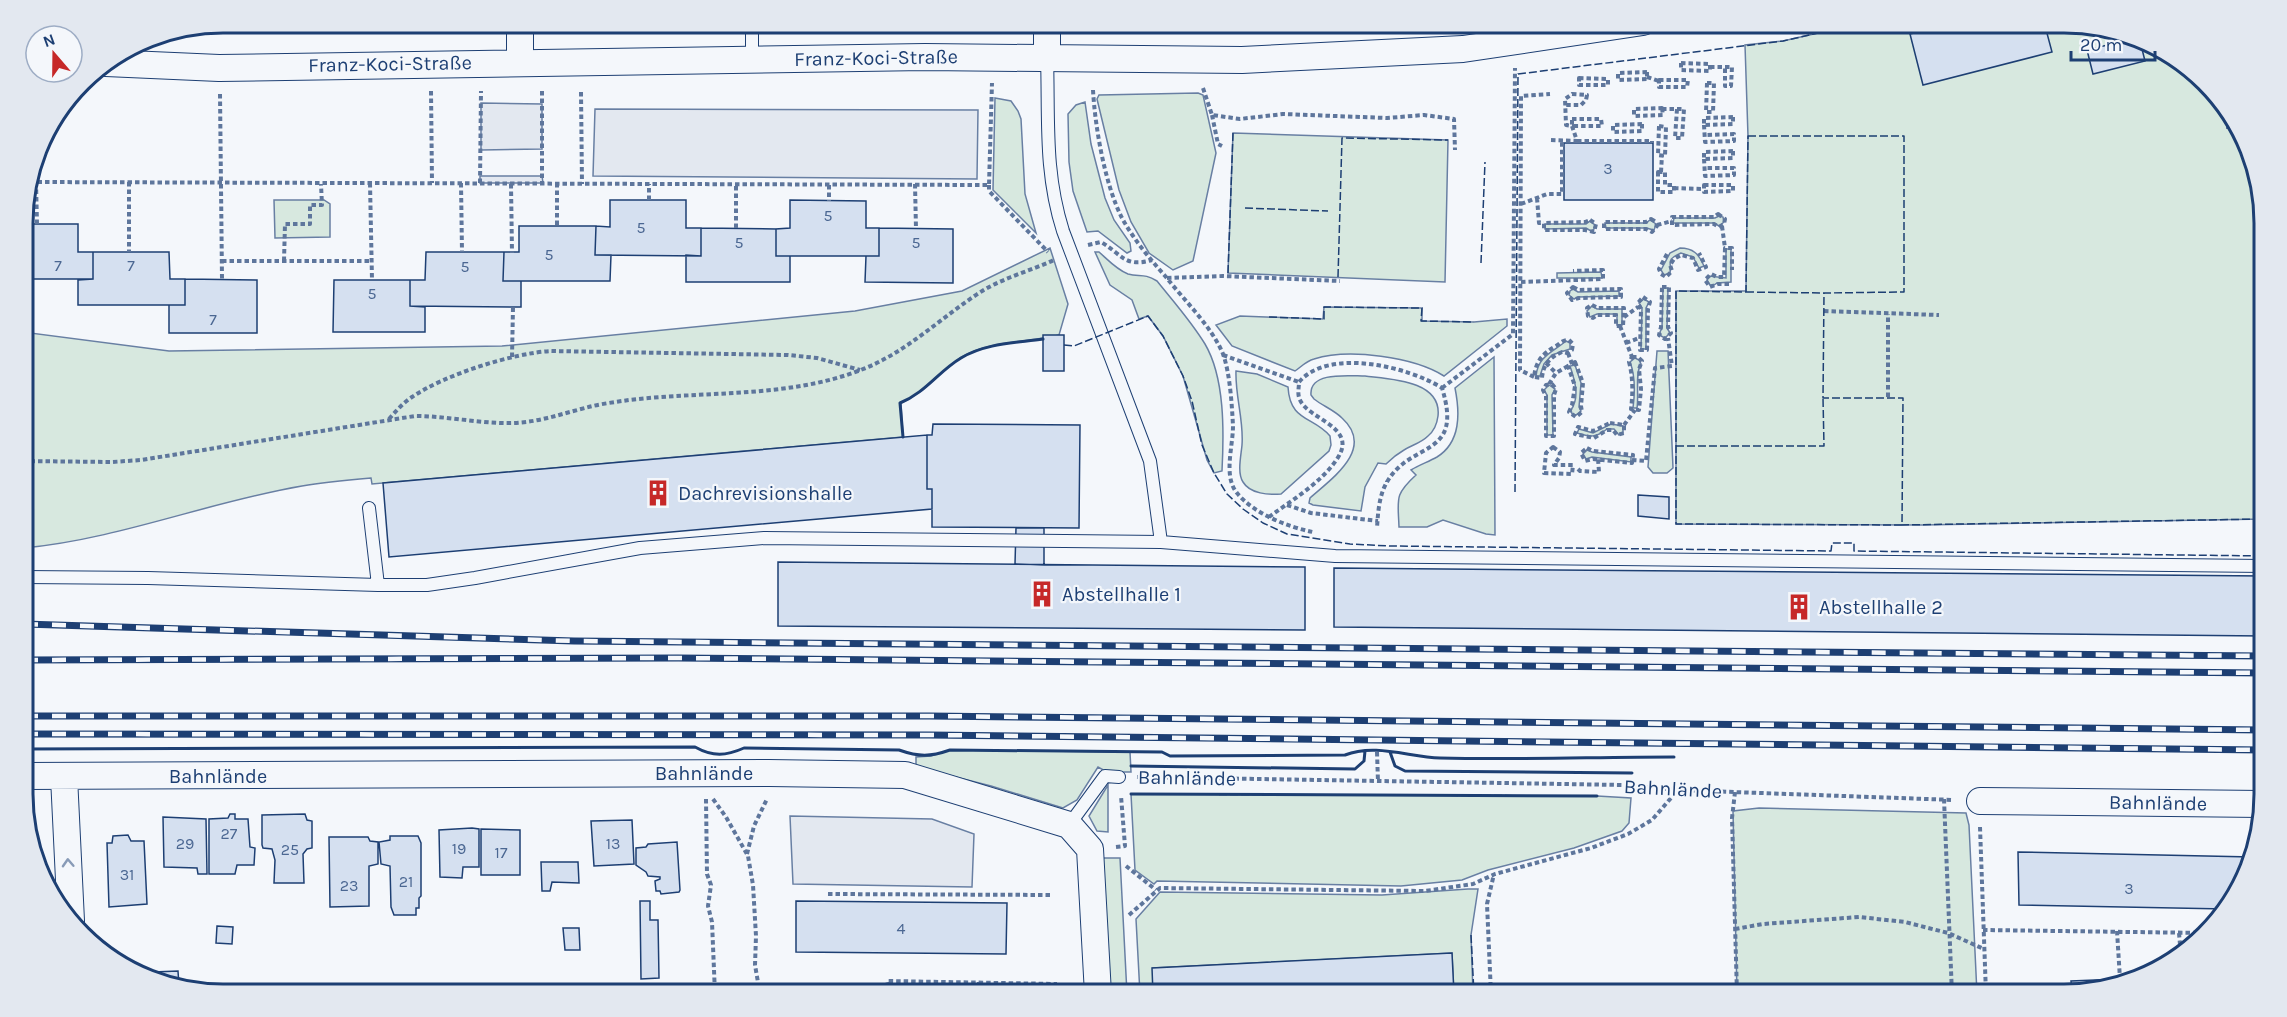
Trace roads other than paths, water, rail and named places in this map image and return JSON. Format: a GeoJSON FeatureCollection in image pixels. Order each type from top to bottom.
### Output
{"type":"FeatureCollection","features":[{"type":"Feature","properties":{"kind":"street"},"geometry":{"type":"LineString","coordinates":[[520,33],[520,62]]}},
{"type":"Feature","properties":{"kind":"street"},"geometry":{"type":"LineString","coordinates":[[1047,33],[1047,57]]}},
{"type":"Feature","properties":{"kind":"street","name":"Franz-Koci-Straße"},"geometry":{"type":"LineString","coordinates":[[120,64],[219,68],[520,62],[1047,57],[1242,60],[1463,49],[1570,33]]}},
{"type":"Feature","properties":{"kind":"street","name":"Bahnlände"},"geometry":{"type":"LineString","coordinates":[[33,776],[769,773],[905,776],[1069,825]]}},
{"type":"Feature","properties":{"kind":"street"},"geometry":{"type":"LineString","coordinates":[[64,777],[70,908]]}},
{"type":"Feature","properties":{"kind":"street","name":"Bahnlände"},"geometry":{"type":"LineString","coordinates":[[1980,801],[2254,804]]}},
{"type":"Feature","properties":{"kind":"street"},"geometry":{"type":"LineString","coordinates":[[1069,825],[1090,849],[1097,984]]}},
{"type":"Feature","properties":{"kind":"lane"},"geometry":{"type":"LineString","coordinates":[[752,33],[752,60]]}},
{"type":"Feature","properties":{"kind":"lane"},"geometry":{"type":"LineString","coordinates":[[1047,57],[1049,175],[1057,212],[1150,461],[1161,543]]}},
{"type":"Feature","properties":{"kind":"lane"},"geometry":{"type":"LineString","coordinates":[[369,508],[378,585]]}},
{"type":"Feature","properties":{"kind":"lane"},"geometry":{"type":"LineString","coordinates":[[33,577],[427,585],[640,548],[764,538],[1161,543],[1335,556],[2254,566]]}},
{"type":"Feature","properties":{"kind":"lane"},"geometry":{"type":"LineString","coordinates":[[1069,825],[1105,776],[1119,777]]}},
{"type":"Feature","properties":{"kind":"railway"},"geometry":{"type":"LineString","coordinates":[[33,624],[574,641],[2254,656]]}},
{"type":"Feature","properties":{"kind":"railway"},"geometry":{"type":"LineString","coordinates":[[33,660],[678,658],[2254,673]]}},
{"type":"Feature","properties":{"kind":"railway"},"geometry":{"type":"LineString","coordinates":[[33,716],[929,716],[2254,730]]}},
{"type":"Feature","properties":{"kind":"railway"},"geometry":{"type":"LineString","coordinates":[[33,734],[929,735],[2254,750]]}},
{"type":"Feature","properties":{"kind":"place","name":"Dachrevisionshalle"},"geometry":{"type":"Point","coordinates":[658,493]}},
{"type":"Feature","properties":{"kind":"place","name":"Abstellhalle 1"},"geometry":{"type":"Point","coordinates":[1042,594]}},
{"type":"Feature","properties":{"kind":"place","name":"Abstellhalle 2"},"geometry":{"type":"Point","coordinates":[1799,607]}}]}
